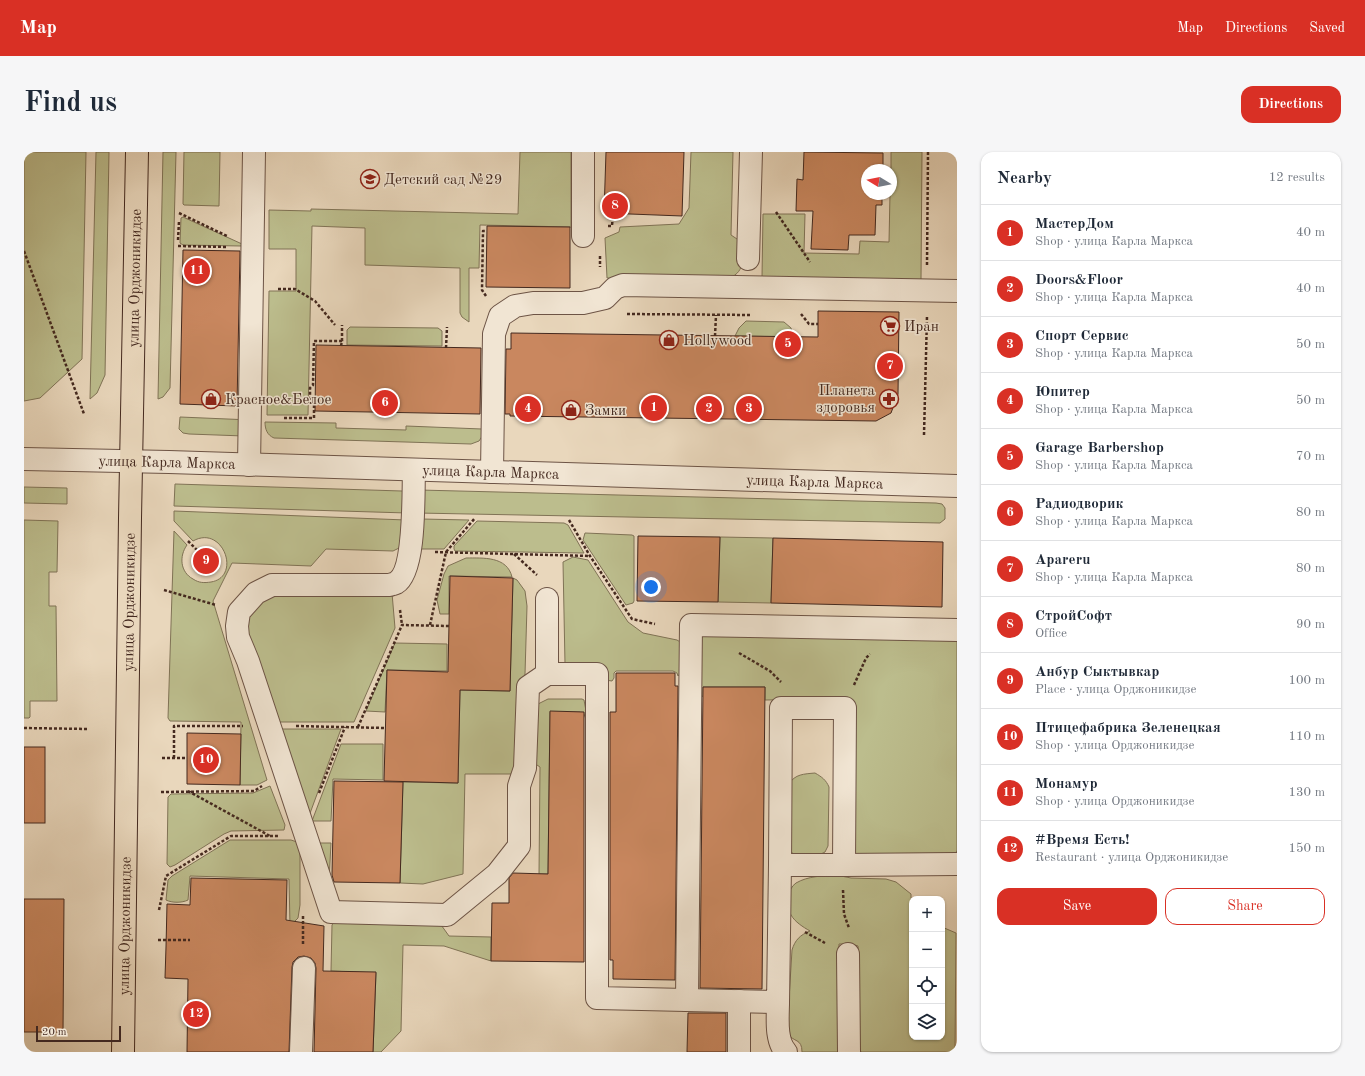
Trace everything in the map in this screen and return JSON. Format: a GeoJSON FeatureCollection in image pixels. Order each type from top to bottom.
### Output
{"type":"FeatureCollection","features":[{"type":"Feature","properties":{"kind":"main road","name":"улица Орджоникидзе"},"geometry":{"type":"LineString","coordinates":[[123,1052],[137,152]]}},
{"type":"Feature","properties":{"kind":"street"},"geometry":{"type":"LineString","coordinates":[[249,465],[254,152]]}},
{"type":"Feature","properties":{"kind":"street"},"geometry":{"type":"LineString","coordinates":[[583,152],[583,236]]}},
{"type":"Feature","properties":{"kind":"street"},"geometry":{"type":"LineString","coordinates":[[748,259],[751,152]]}},
{"type":"Feature","properties":{"kind":"street"},"geometry":{"type":"LineString","coordinates":[[492,472],[494,334],[500,316],[515,306],[533,303],[583,303],[605,298],[615,288],[623,285],[957,291]]}},
{"type":"Feature","properties":{"kind":"street","name":"улица Карла Маркса"},"geometry":{"type":"LineString","coordinates":[[24,459],[957,486]]}},
{"type":"Feature","properties":{"kind":"street"},"geometry":{"type":"LineString","coordinates":[[414,470],[411,551],[403,574],[397,583],[390,585],[272,585],[256,593],[239,612],[237,626],[238,637],[248,661],[331,912],[447,915],[497,874],[519,846],[519,786],[525,768],[528,687],[547,674],[597,674],[597,998],[778,1002]]}},
{"type":"Feature","properties":{"kind":"street"},"geometry":{"type":"LineString","coordinates":[[547,599],[547,674]]}},
{"type":"Feature","properties":{"kind":"street"},"geometry":{"type":"LineString","coordinates":[[687,1000],[691,625],[957,630]]}},
{"type":"Feature","properties":{"kind":"street"},"geometry":{"type":"LineString","coordinates":[[786,1052],[783,1049],[779,1035],[778,1002],[781,708],[845,708],[844,865]]}},
{"type":"Feature","properties":{"kind":"street"},"geometry":{"type":"LineString","coordinates":[[780,865],[957,864]]}},
{"type":"Feature","properties":{"kind":"street"},"geometry":{"type":"LineString","coordinates":[[848,954],[849,1052]]}},
{"type":"Feature","properties":{"kind":"street"},"geometry":{"type":"LineString","coordinates":[[301,1052],[304,968]]}},
{"type":"Feature","properties":{"kind":"street"},"geometry":{"type":"LineString","coordinates":[[739,1001],[739,1052]]}},
{"type":"Feature","properties":{"kind":"path"},"geometry":{"type":"LineString","coordinates":[[924,435],[928,152]]}},
{"type":"Feature","properties":{"kind":"path"},"geometry":{"type":"LineString","coordinates":[[775,211],[811,264]]}},
{"type":"Feature","properties":{"kind":"path"},"geometry":{"type":"LineString","coordinates":[[179,213],[252,248]]}},
{"type":"Feature","properties":{"kind":"path"},"geometry":{"type":"LineString","coordinates":[[178,240],[179,221]]}},
{"type":"Feature","properties":{"kind":"path"},"geometry":{"type":"LineString","coordinates":[[482,290],[483,231],[486,231]]}},
{"type":"Feature","properties":{"kind":"path"},"geometry":{"type":"LineString","coordinates":[[178,246],[252,248]]}},
{"type":"Feature","properties":{"kind":"path"},"geometry":{"type":"LineString","coordinates":[[24,251],[84,414]]}},
{"type":"Feature","properties":{"kind":"path"},"geometry":{"type":"LineString","coordinates":[[295,290],[315,301],[335,325]]}},
{"type":"Feature","properties":{"kind":"path"},"geometry":{"type":"LineString","coordinates":[[801,314],[809,324],[818,324]]}},
{"type":"Feature","properties":{"kind":"path"},"geometry":{"type":"LineString","coordinates":[[715,336],[716,315]]}},
{"type":"Feature","properties":{"kind":"path"},"geometry":{"type":"LineString","coordinates":[[342,325],[342,346]]}},
{"type":"Feature","properties":{"kind":"path"},"geometry":{"type":"LineString","coordinates":[[446,348],[447,327]]}},
{"type":"Feature","properties":{"kind":"path"},"geometry":{"type":"LineString","coordinates":[[284,418],[314,418],[314,404],[310,400],[310,388],[313,385],[314,341],[342,341]]}},
{"type":"Feature","properties":{"kind":"path"},"geometry":{"type":"LineString","coordinates":[[430,625],[446,552],[475,518]]}},
{"type":"Feature","properties":{"kind":"path"},"geometry":{"type":"LineString","coordinates":[[569,520],[590,556],[632,619],[654,624]]}},
{"type":"Feature","properties":{"kind":"path"},"geometry":{"type":"LineString","coordinates":[[188,541],[199,552]]}},
{"type":"Feature","properties":{"kind":"path"},"geometry":{"type":"LineString","coordinates":[[411,551],[590,556]]}},
{"type":"Feature","properties":{"kind":"path"},"geometry":{"type":"LineString","coordinates":[[513,554],[537,576],[547,599]]}},
{"type":"Feature","properties":{"kind":"path"},"geometry":{"type":"LineString","coordinates":[[164,590],[239,612]]}},
{"type":"Feature","properties":{"kind":"path"},"geometry":{"type":"LineString","coordinates":[[358,727],[402,625],[449,626]]}},
{"type":"Feature","properties":{"kind":"path"},"geometry":{"type":"LineString","coordinates":[[845,708],[866,658],[893,628]]}},
{"type":"Feature","properties":{"kind":"path"},"geometry":{"type":"LineString","coordinates":[[737,652],[770,671],[782,682],[781,708]]}},
{"type":"Feature","properties":{"kind":"path"},"geometry":{"type":"LineString","coordinates":[[174,758],[174,726],[242,726],[267,719],[345,727],[385,728]]}},
{"type":"Feature","properties":{"kind":"path"},"geometry":{"type":"LineString","coordinates":[[159,910],[166,876],[231,836],[305,834],[345,727]]}},
{"type":"Feature","properties":{"kind":"path"},"geometry":{"type":"LineString","coordinates":[[24,728],[88,729]]}},
{"type":"Feature","properties":{"kind":"path"},"geometry":{"type":"LineString","coordinates":[[162,758],[187,758]]}},
{"type":"Feature","properties":{"kind":"path"},"geometry":{"type":"LineString","coordinates":[[161,792],[254,790],[284,771]]}},
{"type":"Feature","properties":{"kind":"path"},"geometry":{"type":"LineString","coordinates":[[188,791],[270,836]]}},
{"type":"Feature","properties":{"kind":"path"},"geometry":{"type":"LineString","coordinates":[[779,920],[848,954],[849,928],[844,914],[843,899],[844,865]]}},
{"type":"Feature","properties":{"kind":"path"},"geometry":{"type":"LineString","coordinates":[[158,940],[190,940]]}},
{"type":"Feature","properties":{"kind":"green space"},"geometry":{"type":"Polygon","coordinates":[[[24,152],[86,152],[82,359],[40,398],[24,401],[24,152]]]}},
{"type":"Feature","properties":{"kind":"green space"},"geometry":{"type":"Polygon","coordinates":[[[96,152],[109,152],[105,375],[97,393],[90,399],[96,152]]]}},
{"type":"Feature","properties":{"kind":"green space"},"geometry":{"type":"Polygon","coordinates":[[[163,152],[176,152],[170,388],[163,397],[158,399],[163,152]]]}},
{"type":"Feature","properties":{"kind":"green space"},"geometry":{"type":"Polygon","coordinates":[[[184,152],[220,152],[219,206],[183,204],[184,152]]]}},
{"type":"Feature","properties":{"kind":"green space"},"geometry":{"type":"Polygon","coordinates":[[[520,152],[571,152],[571,227],[480,225],[479,268],[469,268],[469,322],[462,317],[460,313],[460,268],[365,265],[365,228],[312,226],[308,415],[267,415],[269,291],[296,291],[296,249],[269,249],[269,210],[311,211],[311,209],[518,214],[520,152]]]}},
{"type":"Feature","properties":{"kind":"green space"},"geometry":{"type":"Polygon","coordinates":[[[691,152],[733,152],[731,235],[740,241],[742,265],[740,269],[732,277],[725,280],[607,278],[605,238],[619,232],[620,227],[679,224],[689,208],[691,152]]]}},
{"type":"Feature","properties":{"kind":"green space"},"geometry":{"type":"Polygon","coordinates":[[[891,152],[922,152],[921,280],[762,277],[763,214],[805,214],[804,253],[859,254],[860,241],[889,242],[890,200],[897,200],[897,164],[891,164],[891,152]]]}},
{"type":"Feature","properties":{"kind":"green space"},"geometry":{"type":"Polygon","coordinates":[[[183,217],[242,244],[241,246],[183,245],[180,243],[181,218],[183,217]]]}},
{"type":"Feature","properties":{"kind":"green space"},"geometry":{"type":"Polygon","coordinates":[[[746,321],[784,322],[791,328],[793,337],[735,336],[739,328],[746,321]]]}},
{"type":"Feature","properties":{"kind":"green space"},"geometry":{"type":"Polygon","coordinates":[[[350,327],[438,328],[442,331],[442,346],[347,345],[347,330],[350,327]]]}},
{"type":"Feature","properties":{"kind":"green space"},"geometry":{"type":"Polygon","coordinates":[[[180,417],[251,420],[244,436],[189,434],[183,433],[179,429],[180,417]]]}},
{"type":"Feature","properties":{"kind":"green space"},"geometry":{"type":"Polygon","coordinates":[[[265,422],[336,423],[336,428],[406,430],[406,426],[482,429],[483,435],[479,441],[471,444],[274,438],[267,432],[265,422]]]}},
{"type":"Feature","properties":{"kind":"green space"},"geometry":{"type":"Polygon","coordinates":[[[175,484],[402,491],[408,497],[407,513],[174,506],[175,484]]]}},
{"type":"Feature","properties":{"kind":"green space"},"geometry":{"type":"Polygon","coordinates":[[[24,487],[67,488],[67,504],[24,503],[24,487]]]}},
{"type":"Feature","properties":{"kind":"green space"},"geometry":{"type":"Polygon","coordinates":[[[419,490],[936,503],[942,504],[945,508],[945,519],[940,523],[417,513],[419,490]]]}},
{"type":"Feature","properties":{"kind":"green space"},"geometry":{"type":"Polygon","coordinates":[[[174,511],[406,520],[401,547],[393,551],[326,549],[311,566],[232,563],[213,601],[267,780],[257,785],[240,785],[241,722],[170,721],[168,718],[174,531],[187,545],[184,549],[182,564],[185,572],[195,580],[211,582],[220,578],[225,571],[227,562],[225,553],[220,545],[213,540],[204,538],[193,541],[174,521],[174,511]]]}},
{"type":"Feature","properties":{"kind":"green space"},"geometry":{"type":"Polygon","coordinates":[[[421,519],[469,520],[444,549],[417,549],[421,519]]]}},
{"type":"Feature","properties":{"kind":"green space"},"geometry":{"type":"Polygon","coordinates":[[[24,520],[58,521],[57,572],[49,572],[49,606],[56,606],[57,701],[30,701],[29,718],[24,718],[24,520]]]}},
{"type":"Feature","properties":{"kind":"green space"},"geometry":{"type":"Polygon","coordinates":[[[477,521],[564,523],[568,525],[584,553],[455,551],[454,546],[477,521]]]}},
{"type":"Feature","properties":{"kind":"green space"},"geometry":{"type":"Polygon","coordinates":[[[585,533],[634,536],[633,603],[626,605],[583,540],[585,533]]]}},
{"type":"Feature","properties":{"kind":"green space"},"geometry":{"type":"Polygon","coordinates":[[[720,537],[773,538],[771,603],[718,602],[720,537]]]}},
{"type":"Feature","properties":{"kind":"green space"},"geometry":{"type":"Polygon","coordinates":[[[573,557],[588,560],[628,622],[643,633],[677,640],[685,645],[683,670],[678,676],[677,673],[673,671],[616,671],[612,681],[605,680],[565,664],[563,562],[573,557]]]}},
{"type":"Feature","properties":{"kind":"green space"},"geometry":{"type":"Polygon","coordinates":[[[466,558],[487,558],[500,562],[509,570],[512,577],[449,576],[449,614],[440,614],[437,600],[444,574],[448,566],[466,558]]]}},
{"type":"Feature","properties":{"kind":"green space"},"geometry":{"type":"Polygon","coordinates":[[[513,578],[517,580],[525,591],[527,606],[525,674],[522,692],[516,774],[465,774],[463,874],[423,884],[400,883],[403,782],[458,783],[460,690],[510,691],[513,578]]]}},
{"type":"Feature","properties":{"kind":"green space"},"geometry":{"type":"Polygon","coordinates":[[[268,593],[392,593],[395,628],[354,722],[276,722],[242,626],[268,593]]]}},
{"type":"Feature","properties":{"kind":"green space"},"geometry":{"type":"Polygon","coordinates":[[[710,633],[956,640],[956,853],[951,855],[854,856],[842,699],[765,700],[765,687],[703,687],[703,697],[697,689],[700,640],[703,636],[710,633]]]}},
{"type":"Feature","properties":{"kind":"green space"},"geometry":{"type":"Polygon","coordinates":[[[395,643],[447,644],[447,671],[387,670],[385,712],[366,711],[395,643]]]}},
{"type":"Feature","properties":{"kind":"green space"},"geometry":{"type":"Polygon","coordinates":[[[548,699],[582,699],[584,700],[586,711],[580,728],[580,712],[550,712],[548,874],[539,874],[540,767],[531,761],[536,705],[548,699]]]}},
{"type":"Feature","properties":{"kind":"green space"},"geometry":{"type":"Polygon","coordinates":[[[273,729],[341,729],[309,816],[273,729]]]}},
{"type":"Feature","properties":{"kind":"green space"},"geometry":{"type":"Polygon","coordinates":[[[341,744],[383,744],[383,780],[333,779],[331,821],[312,821],[341,744]]]}},
{"type":"Feature","properties":{"kind":"green space"},"geometry":{"type":"Polygon","coordinates":[[[815,773],[827,782],[829,787],[828,846],[825,852],[817,856],[799,856],[792,853],[789,847],[789,784],[797,776],[815,773]]]}},
{"type":"Feature","properties":{"kind":"green space"},"geometry":{"type":"Polygon","coordinates":[[[270,786],[285,825],[284,830],[231,831],[175,865],[170,867],[167,864],[168,797],[171,794],[253,793],[270,786]]]}},
{"type":"Feature","properties":{"kind":"green space"},"geometry":{"type":"Polygon","coordinates":[[[230,840],[291,840],[297,842],[300,849],[300,905],[298,918],[290,926],[289,879],[190,876],[188,900],[183,902],[171,902],[166,900],[168,880],[172,876],[230,840]]]}},
{"type":"Feature","properties":{"kind":"green space"},"geometry":{"type":"Polygon","coordinates":[[[311,843],[331,843],[329,881],[311,843]]]}},
{"type":"Feature","properties":{"kind":"green space"},"geometry":{"type":"Polygon","coordinates":[[[836,875],[851,878],[886,879],[896,882],[911,894],[911,896],[909,896],[909,1040],[945,1040],[945,928],[956,933],[955,1052],[861,1052],[859,1046],[858,946],[852,944],[839,944],[839,1052],[802,1052],[799,1042],[787,1033],[792,950],[798,938],[810,931],[797,922],[791,915],[788,907],[788,898],[791,889],[796,883],[815,877],[836,875]]]}},
{"type":"Feature","properties":{"kind":"green space"},"geometry":{"type":"Polygon","coordinates":[[[334,922],[439,922],[449,936],[491,937],[491,961],[444,946],[403,945],[401,1031],[381,1052],[373,1052],[376,973],[331,971],[332,925],[334,922]]]}},
{"type":"Feature","properties":{"kind":"building"},"geometry":{"type":"Polygon","coordinates":[[[606,152],[684,152],[682,216],[604,213],[606,152]]]}},
{"type":"Feature","properties":{"kind":"building"},"geometry":{"type":"Polygon","coordinates":[[[804,152],[883,153],[883,164],[861,164],[861,200],[882,200],[882,205],[876,205],[875,235],[849,235],[848,250],[811,249],[813,211],[796,211],[797,179],[803,180],[804,152]]]}},
{"type":"Feature","properties":{"kind":"building"},"geometry":{"type":"Polygon","coordinates":[[[487,226],[570,227],[570,288],[486,287],[487,226]]]}},
{"type":"Feature","properties":{"kind":"building"},"geometry":{"type":"Polygon","coordinates":[[[183,250],[240,251],[237,406],[180,404],[183,250]]]}},
{"type":"Feature","properties":{"kind":"building"},"geometry":{"type":"Polygon","coordinates":[[[818,311],[899,312],[898,394],[891,413],[876,421],[510,416],[510,414],[505,414],[506,349],[511,349],[511,333],[818,337],[818,311]]]}},
{"type":"Feature","properties":{"kind":"building"},"geometry":{"type":"Polygon","coordinates":[[[316,345],[481,348],[480,414],[315,411],[316,345]]]}},
{"type":"Feature","properties":{"kind":"building"},"geometry":{"type":"Polygon","coordinates":[[[638,536],[720,537],[718,602],[637,601],[638,536]]]}},
{"type":"Feature","properties":{"kind":"building"},"geometry":{"type":"Polygon","coordinates":[[[773,538],[943,542],[942,607],[771,603],[773,538]]]}},
{"type":"Feature","properties":{"kind":"building"},"geometry":{"type":"Polygon","coordinates":[[[450,576],[513,578],[510,691],[460,690],[458,783],[384,781],[387,670],[448,672],[450,576]]]}},
{"type":"Feature","properties":{"kind":"building"},"geometry":{"type":"Polygon","coordinates":[[[616,673],[675,673],[675,686],[678,686],[675,980],[613,979],[613,960],[610,960],[610,712],[616,712],[616,673]]]}},
{"type":"Feature","properties":{"kind":"building"},"geometry":{"type":"Polygon","coordinates":[[[703,687],[765,687],[762,989],[700,988],[703,687]]]}},
{"type":"Feature","properties":{"kind":"building"},"geometry":{"type":"Polygon","coordinates":[[[550,711],[584,712],[584,962],[491,961],[492,903],[509,903],[509,878],[513,873],[548,874],[550,711]]]}},
{"type":"Feature","properties":{"kind":"building"},"geometry":{"type":"Polygon","coordinates":[[[187,733],[241,734],[240,785],[187,784],[187,733]]]}},
{"type":"Feature","properties":{"kind":"building"},"geometry":{"type":"Polygon","coordinates":[[[24,747],[45,747],[45,823],[24,823],[24,747]]]}},
{"type":"Feature","properties":{"kind":"building"},"geometry":{"type":"Polygon","coordinates":[[[334,781],[403,782],[400,883],[334,882],[332,875],[334,781]]]}},
{"type":"Feature","properties":{"kind":"building"},"geometry":{"type":"Polygon","coordinates":[[[191,878],[287,880],[286,920],[324,926],[323,971],[376,972],[373,1052],[314,1052],[316,968],[315,963],[311,958],[304,956],[298,957],[293,962],[292,967],[289,1052],[187,1052],[188,979],[165,978],[167,904],[190,905],[191,878]]]}},
{"type":"Feature","properties":{"kind":"building"},"geometry":{"type":"Polygon","coordinates":[[[24,899],[64,899],[63,1032],[24,1032],[24,899]]]}},
{"type":"Feature","properties":{"kind":"building"},"geometry":{"type":"Polygon","coordinates":[[[688,1013],[726,1013],[726,1052],[687,1052],[688,1013]]]}},
{"type":"Feature","properties":{"kind":"place","name":"Детский сад №29"},"geometry":{"type":"Point","coordinates":[370,179]}},
{"type":"Feature","properties":{"kind":"place","name":"СтройСофт"},"geometry":{"type":"Point","coordinates":[615,206]}},
{"type":"Feature","properties":{"kind":"place","name":"Монамур"},"geometry":{"type":"Point","coordinates":[197,271]}},
{"type":"Feature","properties":{"kind":"place","name":"Иран"},"geometry":{"type":"Point","coordinates":[890,326]}},
{"type":"Feature","properties":{"kind":"place","name":"Hollywood"},"geometry":{"type":"Point","coordinates":[669,340]}},
{"type":"Feature","properties":{"kind":"place","name":"Garage Barbershop"},"geometry":{"type":"Point","coordinates":[788,344]}},
{"type":"Feature","properties":{"kind":"place","name":"Apareru"},"geometry":{"type":"Point","coordinates":[890,366]}},
{"type":"Feature","properties":{"kind":"place","name":"Красное&Белое"},"geometry":{"type":"Point","coordinates":[211,399]}},
{"type":"Feature","properties":{"kind":"place","name":"Планета здоровья"},"geometry":{"type":"Point","coordinates":[889,399]}},
{"type":"Feature","properties":{"kind":"place","name":"Радиодворик"},"geometry":{"type":"Point","coordinates":[385,403]}},
{"type":"Feature","properties":{"kind":"place","name":"МастерДом"},"geometry":{"type":"Point","coordinates":[654,408]}},
{"type":"Feature","properties":{"kind":"place","name":"Юпитер"},"geometry":{"type":"Point","coordinates":[528,409]}},
{"type":"Feature","properties":{"kind":"place","name":"Doors&Floor"},"geometry":{"type":"Point","coordinates":[709,409]}},
{"type":"Feature","properties":{"kind":"place","name":"Спорт Сервис"},"geometry":{"type":"Point","coordinates":[749,409]}},
{"type":"Feature","properties":{"kind":"place","name":"Замки"},"geometry":{"type":"Point","coordinates":[571,410]}},
{"type":"Feature","properties":{"kind":"place","name":"Анбур Сыктывкар"},"geometry":{"type":"Point","coordinates":[206,561]}},
{"type":"Feature","properties":{"kind":"place","name":"Птицефабрика Зеленецкая"},"geometry":{"type":"Point","coordinates":[206,760]}},
{"type":"Feature","properties":{"kind":"place","name":"#Время Есть!"},"geometry":{"type":"Point","coordinates":[196,1014]}}]}
